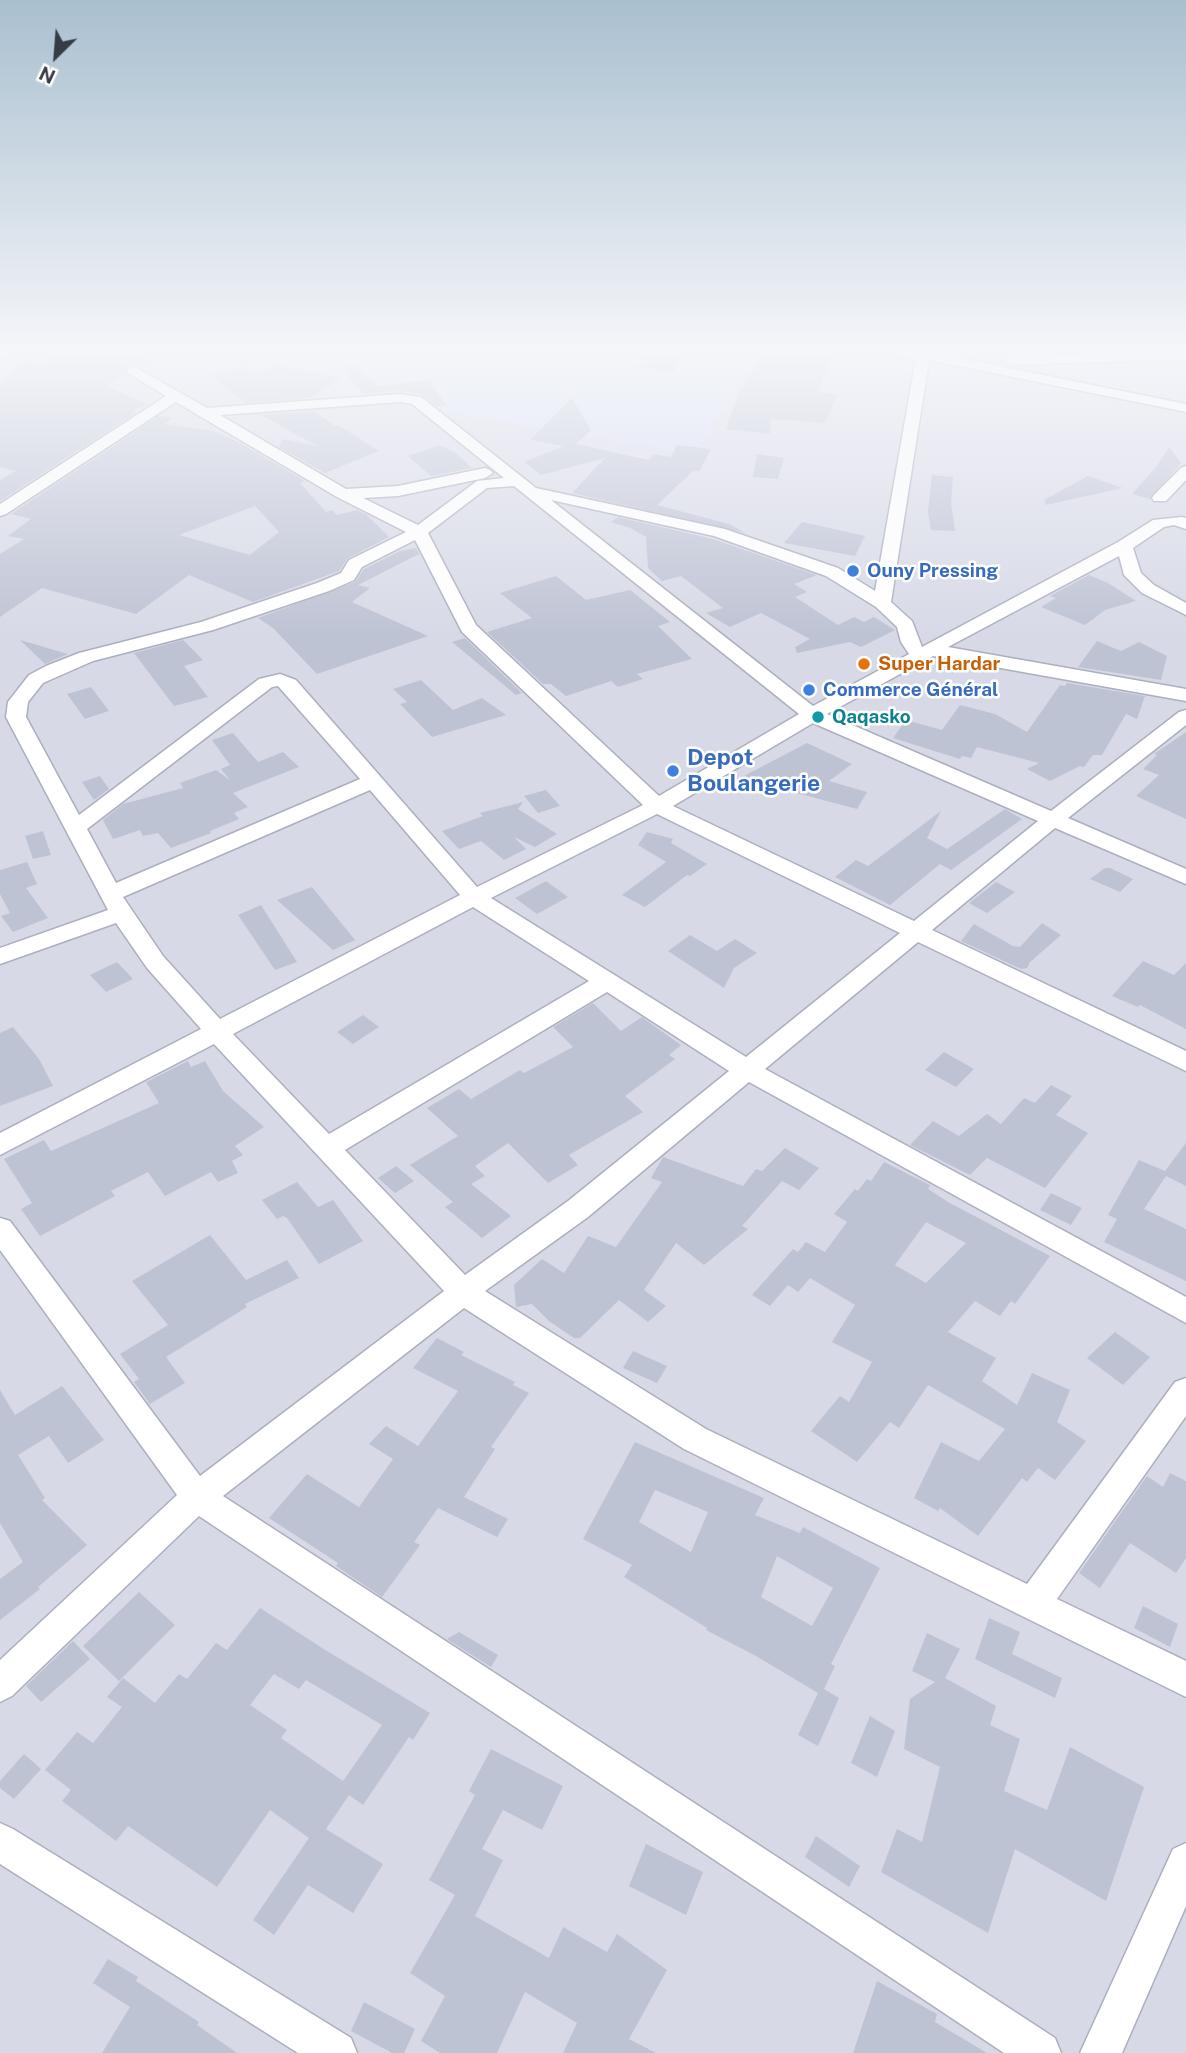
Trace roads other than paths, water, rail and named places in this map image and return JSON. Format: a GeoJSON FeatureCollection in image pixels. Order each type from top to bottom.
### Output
{"type":"FeatureCollection","features":[{"type":"Feature","properties":{"kind":"street"},"geometry":{"type":"LineString","coordinates":[[0,511],[98,445]]}},
{"type":"Feature","properties":{"kind":"street"},"geometry":{"type":"LineString","coordinates":[[262,445],[343,494],[418,532],[468,628],[657,806],[1186,1062]]}},
{"type":"Feature","properties":{"kind":"street"},"geometry":{"type":"LineString","coordinates":[[474,445],[812,715],[1186,877]]}},
{"type":"Feature","properties":{"kind":"street"},"geometry":{"type":"LineString","coordinates":[[882,603],[908,445]]}},
{"type":"Feature","properties":{"kind":"street"},"geometry":{"type":"LineString","coordinates":[[488,456],[484,479],[418,532],[355,564],[348,576],[207,626],[86,657],[36,680],[18,702],[16,717],[115,904],[155,962],[216,1031],[463,1292],[695,1439],[1186,1679]]}},
{"type":"Feature","properties":{"kind":"street"},"geometry":{"type":"LineString","coordinates":[[1160,498],[1186,471]]}},
{"type":"Feature","properties":{"kind":"street"},"geometry":{"type":"LineString","coordinates":[[343,494],[398,491],[484,479],[719,532],[768,547],[832,572],[882,603],[905,625],[910,642],[925,653],[1186,695]]}},
{"type":"Feature","properties":{"kind":"street"},"geometry":{"type":"LineString","coordinates":[[0,1145],[474,897],[657,806],[812,715],[1124,546],[1159,523],[1176,520],[1186,524]]}},
{"type":"Feature","properties":{"kind":"street"},"geometry":{"type":"LineString","coordinates":[[1124,546],[1133,575],[1148,589],[1186,610]]}},
{"type":"Feature","properties":{"kind":"street"},"geometry":{"type":"LineString","coordinates":[[75,828],[266,683],[279,680],[289,684],[474,897],[747,1070],[1186,1311]]}},
{"type":"Feature","properties":{"kind":"street"},"geometry":{"type":"LineString","coordinates":[[0,1684],[197,1497],[463,1292],[578,1209],[1053,819],[1186,716]]}},
{"type":"Feature","properties":{"kind":"street"},"geometry":{"type":"LineString","coordinates":[[0,956],[373,781]]}},
{"type":"Feature","properties":{"kind":"street"},"geometry":{"type":"LineString","coordinates":[[327,1148],[607,981]]}},
{"type":"Feature","properties":{"kind":"street"},"geometry":{"type":"LineString","coordinates":[[0,1229],[197,1497],[1040,2053]]}},
{"type":"Feature","properties":{"kind":"street"},"geometry":{"type":"LineString","coordinates":[[1034,1604],[1186,1391]]}},
{"type":"Feature","properties":{"kind":"street"},"geometry":{"type":"LineString","coordinates":[[0,1842],[336,2053]]}},
{"type":"Feature","properties":{"kind":"street"},"geometry":{"type":"LineString","coordinates":[[1101,2053],[1186,1862]]}},
{"type":"Feature","properties":{"kind":"place","name":"Ouny Pressing"},"geometry":{"type":"Point","coordinates":[853,571]}},
{"type":"Feature","properties":{"kind":"place","name":"Super Hardar"},"geometry":{"type":"Point","coordinates":[864,664]}},
{"type":"Feature","properties":{"kind":"place","name":"Commerce Général"},"geometry":{"type":"Point","coordinates":[809,690]}},
{"type":"Feature","properties":{"kind":"place","name":"Qaqasko"},"geometry":{"type":"Point","coordinates":[818,717]}},
{"type":"Feature","properties":{"kind":"place","name":"Depot Boulangerie"},"geometry":{"type":"Point","coordinates":[673,771]}}]}
